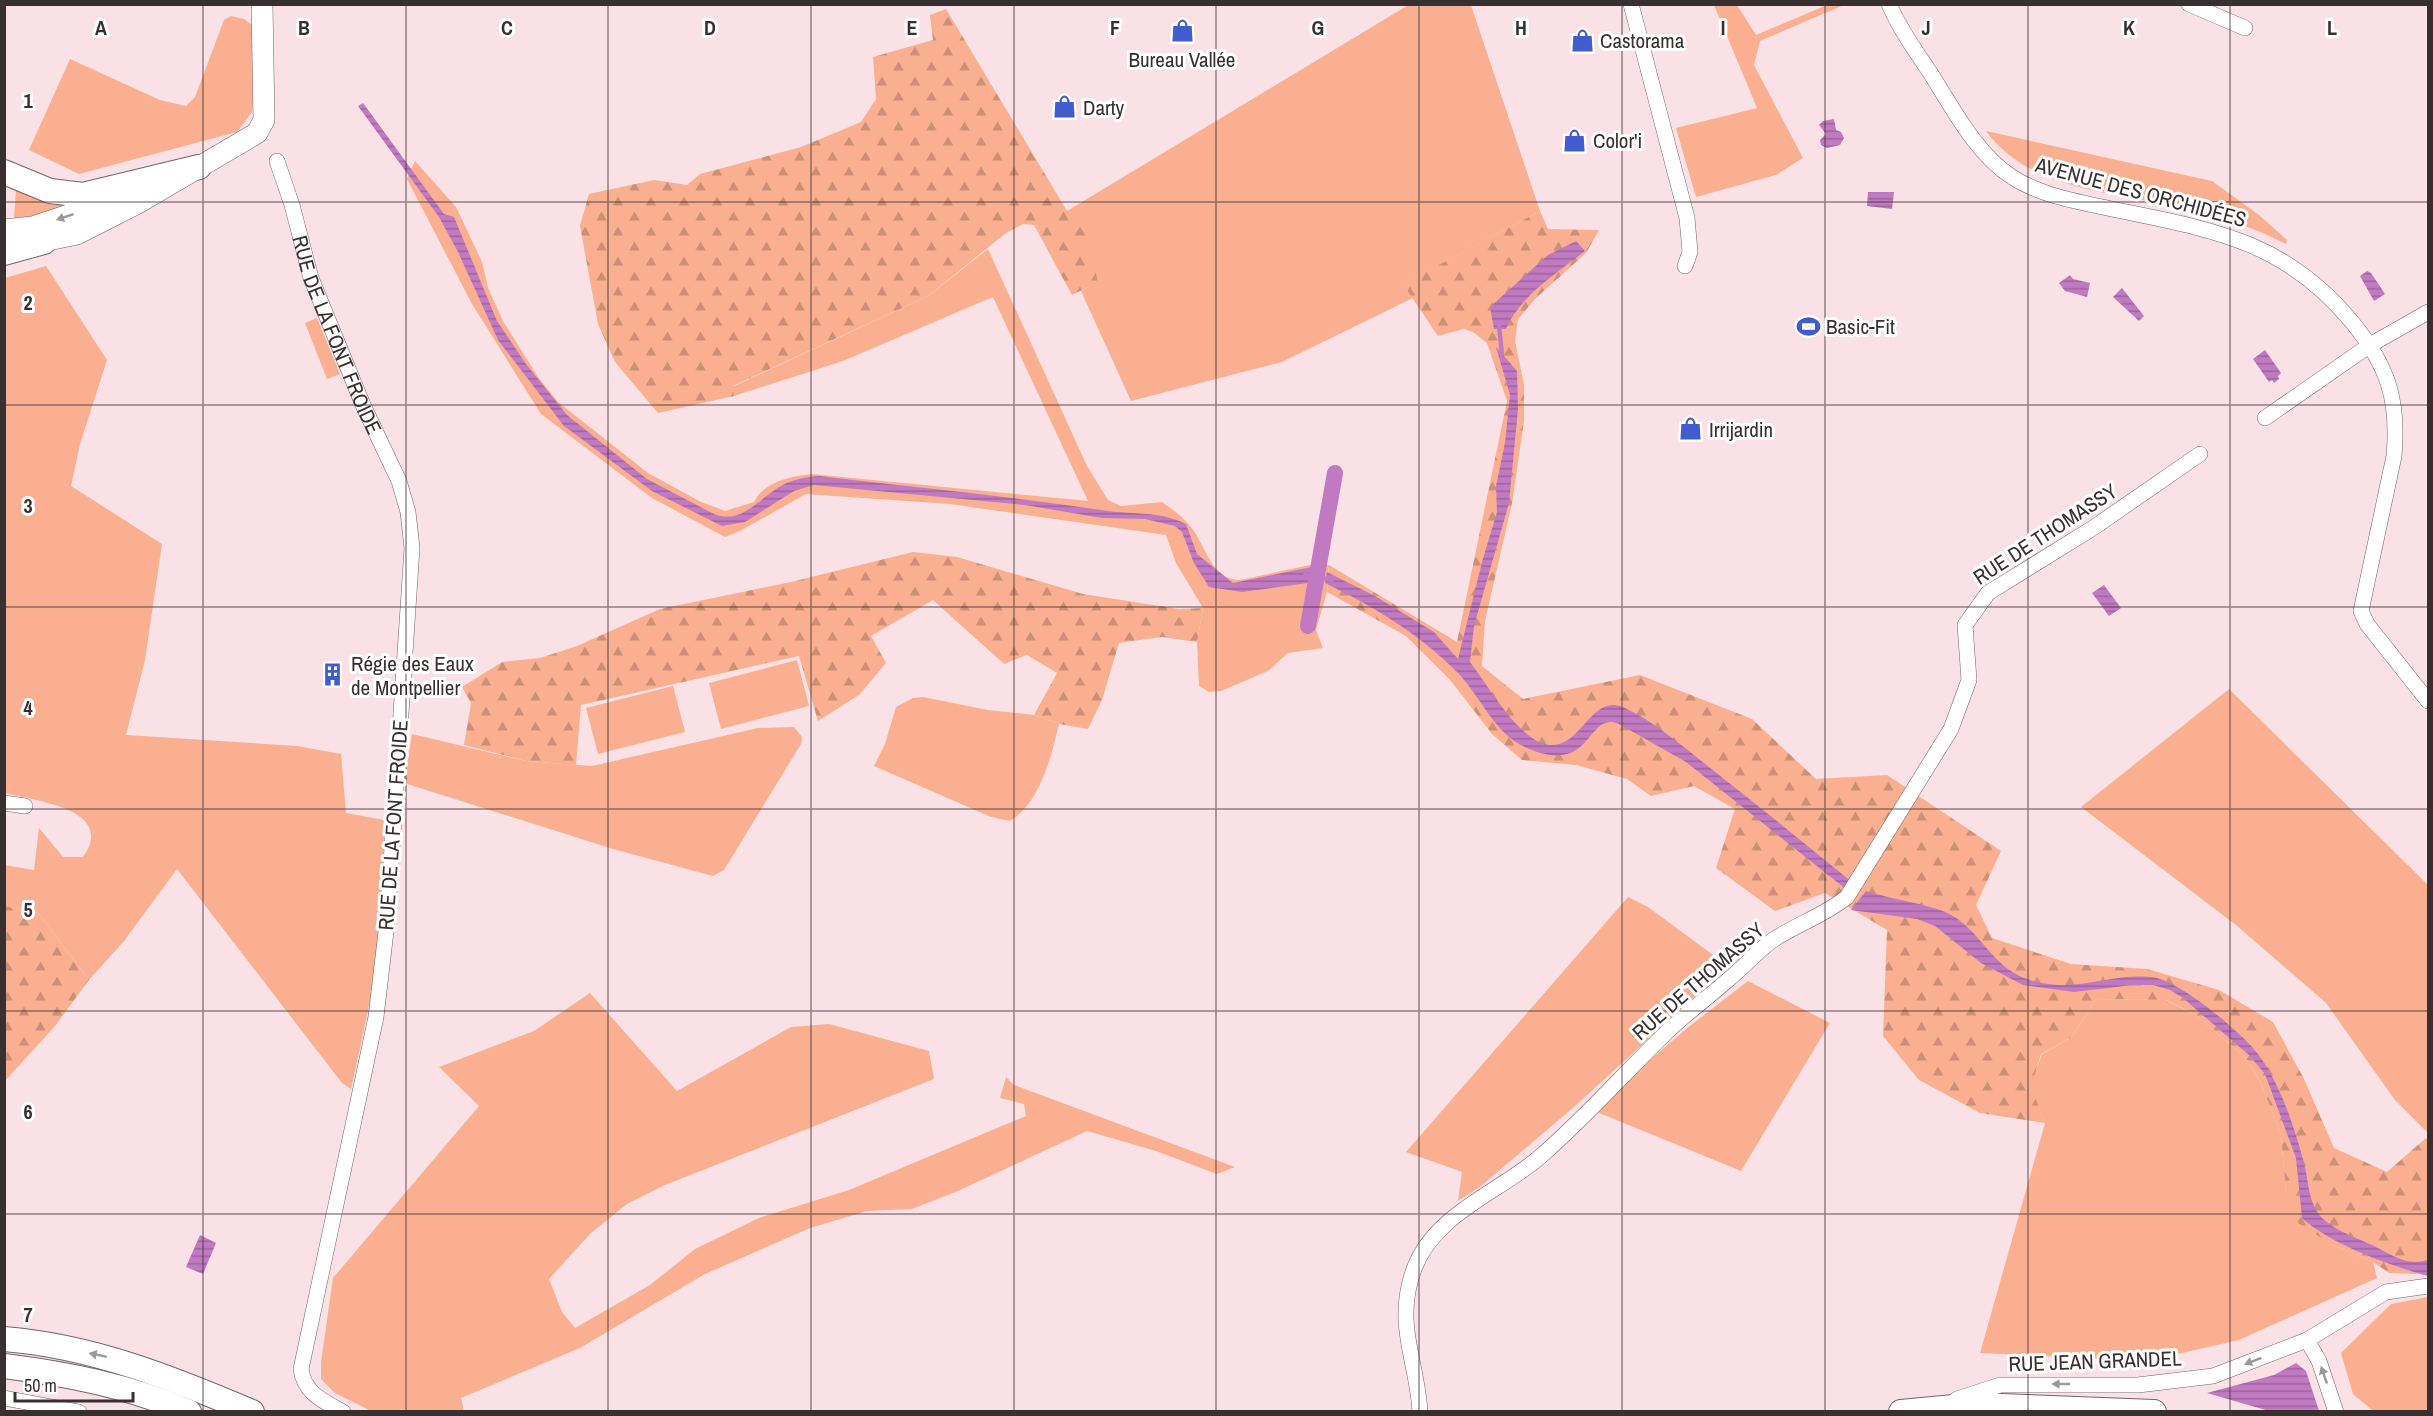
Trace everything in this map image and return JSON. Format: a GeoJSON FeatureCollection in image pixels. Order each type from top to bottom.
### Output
{"type":"FeatureCollection","features":[{"type":"Feature","properties":{"kind":"main road"},"geometry":{"type":"LineString","coordinates":[[4,172],[50,191],[83,195],[199,167]]}},
{"type":"Feature","properties":{"kind":"main road"},"geometry":{"type":"LineString","coordinates":[[4,253],[44,242]]}},
{"type":"Feature","properties":{"kind":"main road"},"geometry":{"type":"LineString","coordinates":[[4,1340],[33,1342],[113,1358],[252,1412]]}},
{"type":"Feature","properties":{"kind":"main road"},"geometry":{"type":"LineString","coordinates":[[4,1366],[67,1374],[150,1395],[189,1412]]}},
{"type":"Feature","properties":{"kind":"main road"},"geometry":{"type":"LineString","coordinates":[[1900,1412],[1975,1406],[2052,1406],[2154,1412]]}},
{"type":"Feature","properties":{"kind":"street"},"geometry":{"type":"LineString","coordinates":[[4,246],[44,242],[77,234],[138,203],[253,137],[264,120],[262,4]]}},
{"type":"Feature","properties":{"kind":"street"},"geometry":{"type":"LineString","coordinates":[[1631,4],[1687,218],[1690,252],[1685,266]]}},
{"type":"Feature","properties":{"kind":"street","name":"AVENUE DES ORCHIDÉES"},"geometry":{"type":"LineString","coordinates":[[1890,4],[1919,56],[1976,142],[1990,159],[2014,178],[2064,198],[2180,223],[2254,245],[2277,256],[2312,280],[2343,311],[2370,345],[2384,369],[2394,402],[2396,436],[2394,456],[2361,611],[2367,624],[2428,701]]}},
{"type":"Feature","properties":{"kind":"street"},"geometry":{"type":"LineString","coordinates":[[2189,4],[2245,28]]}},
{"type":"Feature","properties":{"kind":"street","name":"RUE DE LA FONT FROIDE"},"geometry":{"type":"LineString","coordinates":[[277,161],[292,205],[311,278],[363,405],[399,481],[408,512],[412,548],[387,923],[376,1017],[301,1369],[303,1383],[312,1394],[343,1412]]}},
{"type":"Feature","properties":{"kind":"street"},"geometry":{"type":"LineString","coordinates":[[4,230],[33,227],[67,217],[199,167]]}},
{"type":"Feature","properties":{"kind":"street"},"geometry":{"type":"LineString","coordinates":[[2265,418],[2370,345],[2428,312]]}},
{"type":"Feature","properties":{"kind":"street","name":"RUE DE THOMASSY"},"geometry":{"type":"LineString","coordinates":[[1420,1412],[1405,1327],[1406,1311],[1415,1268],[1433,1238],[1459,1213],[1519,1174],[1540,1157],[1605,1097],[1672,1028],[1773,940],[1830,910],[1848,897],[1951,729],[1969,680],[1964,631],[1975,608],[1988,593],[2093,528],[2200,454]]}},
{"type":"Feature","properties":{"kind":"street"},"geometry":{"type":"LineString","coordinates":[[4,803],[25,806]]}},
{"type":"Feature","properties":{"kind":"street","name":"RUE JEAN GRANDEL"},"geometry":{"type":"LineString","coordinates":[[1926,1409],[2000,1385],[2138,1385],[2213,1376],[2307,1340],[2386,1292],[2428,1286]]}},
{"type":"Feature","properties":{"kind":"street"},"geometry":{"type":"LineString","coordinates":[[2307,1340],[2319,1361],[2336,1412]]}},
{"type":"Feature","properties":{"kind":"street"},"geometry":{"type":"LineString","coordinates":[[4,1398],[79,1412]]}},
{"type":"Feature","properties":{"kind":"green space"},"geometry":{"type":"Polygon","coordinates":[[[1410,4],[1471,5],[1540,211],[1404,284],[1413,298],[1282,362],[1131,401],[1081,291],[1098,281],[1067,211],[1410,4]]]}},
{"type":"Feature","properties":{"kind":"green space"},"geometry":{"type":"Polygon","coordinates":[[[1714,5],[1737,5],[1756,35],[1827,5],[1844,5],[1760,41],[1754,65],[1803,158],[1776,175],[1696,197],[1676,128],[1757,108],[1714,5]]]}},
{"type":"Feature","properties":{"kind":"green space"},"geometry":{"type":"Polygon","coordinates":[[[946,9],[1067,211],[1084,224],[1098,282],[1072,295],[1034,225],[1023,224],[1006,233],[928,296],[733,386],[734,396],[658,413],[615,362],[598,324],[580,226],[589,194],[654,180],[687,185],[700,174],[801,147],[861,122],[876,99],[873,57],[933,40],[930,15],[946,9]]]}},
{"type":"Feature","properties":{"kind":"green space"},"geometry":{"type":"Polygon","coordinates":[[[231,16],[244,19],[252,25],[255,82],[252,112],[237,132],[79,174],[29,150],[70,59],[160,100],[186,106],[195,97],[224,20],[231,16]]]}},
{"type":"Feature","properties":{"kind":"green space"},"geometry":{"type":"Polygon","coordinates":[[[1986,131],[2212,181],[2259,215],[2287,240],[2286,244],[2248,227],[2209,215],[2075,186],[2050,178],[2004,151],[1986,131]]]}},
{"type":"Feature","properties":{"kind":"green space"},"geometry":{"type":"Polygon","coordinates":[[[415,161],[456,207],[482,262],[488,288],[503,321],[538,377],[558,402],[648,473],[701,502],[725,511],[754,502],[764,489],[779,481],[812,474],[1088,501],[993,297],[843,361],[734,396],[732,387],[928,296],[988,249],[1087,466],[1108,500],[1121,506],[1162,502],[1188,523],[1210,561],[1222,574],[1230,578],[1240,580],[1310,565],[1329,565],[1327,592],[1316,630],[1323,648],[1288,653],[1268,671],[1221,691],[1209,692],[1199,686],[1197,642],[1203,608],[1176,563],[1166,535],[950,504],[806,494],[725,537],[652,498],[541,414],[472,304],[407,179],[415,161]]]}},
{"type":"Feature","properties":{"kind":"green space"},"geometry":{"type":"Polygon","coordinates":[[[16,190],[59,204],[85,202],[50,215],[14,218],[16,190]]]}},
{"type":"Feature","properties":{"kind":"green space"},"geometry":{"type":"Polygon","coordinates":[[[1540,211],[1548,229],[1599,230],[1586,253],[1536,298],[1518,319],[1515,341],[1524,385],[1524,421],[1512,503],[1485,621],[1482,666],[1523,699],[1640,675],[1752,719],[1816,779],[1887,775],[2001,851],[1976,905],[1992,938],[2071,964],[2147,969],[2219,990],[2273,1022],[2304,1079],[2334,1148],[2387,1172],[2426,1138],[2428,1140],[2428,1270],[2415,1274],[2389,1273],[2373,1262],[2331,1244],[2298,1223],[2286,1193],[2281,1135],[2260,1081],[2246,1058],[2197,1016],[2167,1000],[2096,999],[2072,1037],[2041,1054],[2031,1087],[2045,1123],[1980,1113],[1919,1080],[1883,1036],[1887,930],[1825,893],[1775,911],[1716,868],[1735,809],[1694,786],[1651,796],[1627,779],[1576,765],[1522,760],[1492,734],[1451,681],[1406,636],[1327,592],[1329,565],[1457,642],[1507,401],[1487,343],[1473,332],[1464,329],[1438,336],[1403,284],[1540,211]]]}},
{"type":"Feature","properties":{"kind":"green space"},"geometry":{"type":"Polygon","coordinates":[[[46,266],[107,360],[80,444],[71,486],[162,544],[145,660],[126,735],[297,746],[341,754],[346,813],[384,820],[383,884],[378,948],[370,1002],[351,1089],[342,1083],[177,869],[124,941],[89,980],[38,913],[5,906],[4,865],[34,870],[39,828],[63,857],[83,857],[91,841],[90,828],[81,818],[68,810],[5,793],[5,278],[46,266]]]}},
{"type":"Feature","properties":{"kind":"green space"},"geometry":{"type":"Polygon","coordinates":[[[317,318],[340,374],[327,379],[305,323],[317,318]]]}},
{"type":"Feature","properties":{"kind":"green space"},"geometry":{"type":"Polygon","coordinates":[[[913,552],[957,557],[1083,594],[1179,609],[1203,608],[1197,642],[1162,637],[1119,643],[1102,700],[1088,729],[1059,724],[1034,715],[1057,673],[1027,655],[1004,664],[933,600],[871,636],[886,663],[859,695],[818,721],[799,656],[581,705],[576,765],[526,761],[464,745],[471,703],[462,687],[502,662],[540,658],[577,646],[660,609],[791,582],[913,552]]]}},
{"type":"Feature","properties":{"kind":"green space"},"geometry":{"type":"Polygon","coordinates":[[[797,660],[809,706],[721,729],[709,683],[797,660]]]}},
{"type":"Feature","properties":{"kind":"green space"},"geometry":{"type":"Polygon","coordinates":[[[673,686],[685,732],[598,754],[586,708],[673,686]]]}},
{"type":"Feature","properties":{"kind":"green space"},"geometry":{"type":"Polygon","coordinates":[[[2229,689],[2428,885],[2428,1133],[2395,1100],[2326,1003],[2236,925],[2081,807],[2229,689]]]}},
{"type":"Feature","properties":{"kind":"green space"},"geometry":{"type":"Polygon","coordinates":[[[923,697],[988,710],[1034,715],[1059,724],[1037,791],[1020,813],[1010,821],[991,817],[874,766],[885,744],[896,707],[913,698],[923,697]]]}},
{"type":"Feature","properties":{"kind":"green space"},"geometry":{"type":"Polygon","coordinates":[[[794,727],[802,737],[801,744],[724,870],[713,876],[613,849],[404,783],[412,734],[526,761],[592,766],[758,728],[794,727]]]}},
{"type":"Feature","properties":{"kind":"green space"},"geometry":{"type":"Polygon","coordinates":[[[1628,897],[1648,907],[1728,966],[1574,1107],[1481,1186],[1458,1201],[1462,1172],[1406,1152],[1628,897]]]}},
{"type":"Feature","properties":{"kind":"green space"},"geometry":{"type":"Polygon","coordinates":[[[5,906],[38,913],[89,980],[55,1026],[5,1081],[5,906]]]}},
{"type":"Feature","properties":{"kind":"green space"},"geometry":{"type":"Polygon","coordinates":[[[1748,981],[1830,1023],[1741,1171],[1592,1110],[1686,1029],[1748,981]]]}},
{"type":"Feature","properties":{"kind":"green space"},"geometry":{"type":"Polygon","coordinates":[[[590,993],[677,1091],[791,1027],[829,1024],[929,1051],[934,1079],[665,1185],[627,1204],[590,1234],[549,1279],[562,1312],[575,1328],[650,1285],[695,1249],[759,1218],[849,1190],[1026,1116],[1024,1104],[1000,1098],[1006,1077],[1014,1085],[1235,1167],[1217,1174],[1156,1151],[1087,1131],[958,1191],[912,1209],[867,1211],[810,1228],[705,1274],[580,1348],[461,1398],[464,1411],[371,1411],[335,1393],[321,1379],[321,1362],[333,1278],[479,1106],[439,1067],[534,1031],[590,993]]]}},
{"type":"Feature","properties":{"kind":"green space"},"geometry":{"type":"Polygon","coordinates":[[[2096,999],[2166,1000],[2197,1016],[2246,1058],[2260,1081],[2281,1135],[2286,1192],[2331,1244],[2373,1262],[2377,1278],[2239,1340],[2147,1361],[1980,1353],[2045,1123],[2030,1087],[2042,1054],[2072,1037],[2096,999]]]}},
{"type":"Feature","properties":{"kind":"green space"},"geometry":{"type":"Polygon","coordinates":[[[2428,1297],[2428,1411],[2373,1411],[2353,1394],[2341,1353],[2391,1304],[2428,1297]]]}},
{"type":"Feature","properties":{"kind":"shaded area"},"geometry":{"type":"Polygon","coordinates":[[[363,103],[444,214],[454,217],[497,321],[526,364],[567,415],[647,479],[714,514],[733,516],[742,513],[786,484],[814,476],[1030,500],[1165,517],[1186,524],[1197,554],[1233,583],[1311,567],[1308,583],[1242,592],[1209,587],[1194,563],[1182,532],[1175,526],[1145,519],[1102,518],[1025,505],[814,485],[794,491],[745,522],[722,526],[652,491],[564,426],[498,340],[458,252],[439,217],[358,106],[363,103]]]}},
{"type":"Feature","properties":{"kind":"shaded area"},"geometry":{"type":"Polygon","coordinates":[[[1834,119],[1836,130],[1841,132],[1844,138],[1840,145],[1827,148],[1821,145],[1820,140],[1826,134],[1819,125],[1823,121],[1834,119]]]}},
{"type":"Feature","properties":{"kind":"shaded area"},"geometry":{"type":"Polygon","coordinates":[[[1868,192],[1894,192],[1892,209],[1867,206],[1868,192]]]}},
{"type":"Feature","properties":{"kind":"shaded area"},"geometry":{"type":"Polygon","coordinates":[[[1576,241],[1585,251],[1530,296],[1512,317],[1506,329],[1494,329],[1490,307],[1548,255],[1576,241]]]}},
{"type":"Feature","properties":{"kind":"shaded area"},"geometry":{"type":"Polygon","coordinates":[[[2367,271],[2371,273],[2385,294],[2374,301],[2360,276],[2367,271]]]}},
{"type":"Feature","properties":{"kind":"shaded area"},"geometry":{"type":"Polygon","coordinates":[[[2070,275],[2073,279],[2090,283],[2087,297],[2065,291],[2059,283],[2070,275]]]}},
{"type":"Feature","properties":{"kind":"shaded area"},"geometry":{"type":"Polygon","coordinates":[[[2122,288],[2144,316],[2139,321],[2113,297],[2122,288]]]}},
{"type":"Feature","properties":{"kind":"shaded area"},"geometry":{"type":"Polygon","coordinates":[[[1496,347],[1517,371],[1518,409],[1509,503],[1474,626],[1470,662],[1516,724],[1539,742],[1550,745],[1561,744],[1603,707],[1613,705],[1625,708],[1649,721],[1853,883],[1847,890],[1686,762],[1619,724],[1608,722],[1600,726],[1576,750],[1564,755],[1547,755],[1514,741],[1496,724],[1466,682],[1444,659],[1412,634],[1361,601],[1325,583],[1327,572],[1375,596],[1434,632],[1458,659],[1497,512],[1496,486],[1505,443],[1510,395],[1496,347]]]}},
{"type":"Feature","properties":{"kind":"shaded area"},"geometry":{"type":"Polygon","coordinates":[[[2265,350],[2281,373],[2278,376],[2279,379],[2274,383],[2272,380],[2269,382],[2253,359],[2265,350]]]}},
{"type":"Feature","properties":{"kind":"shaded area"},"geometry":{"type":"Polygon","coordinates":[[[2104,585],[2121,608],[2109,616],[2092,593],[2104,585]]]}},
{"type":"Feature","properties":{"kind":"shaded area"},"geometry":{"type":"Polygon","coordinates":[[[1866,891],[1953,916],[1963,923],[2003,965],[2024,978],[2042,983],[2074,985],[2118,978],[2150,977],[2161,979],[2189,994],[2244,1039],[2262,1059],[2290,1118],[2304,1163],[2311,1199],[2322,1218],[2340,1230],[2400,1259],[2413,1262],[2428,1260],[2428,1276],[2379,1260],[2344,1245],[2314,1228],[2302,1218],[2296,1158],[2265,1074],[2249,1055],[2183,998],[2170,990],[2153,985],[2074,992],[2023,985],[1981,963],[1935,926],[1917,919],[1851,910],[1866,891]]]}},
{"type":"Feature","properties":{"kind":"shaded area"},"geometry":{"type":"Polygon","coordinates":[[[200,1235],[216,1243],[203,1274],[186,1267],[200,1235]]]}},
{"type":"Feature","properties":{"kind":"shaded area"},"geometry":{"type":"Polygon","coordinates":[[[2296,1363],[2306,1371],[2319,1411],[2269,1411],[2207,1393],[2274,1375],[2296,1363]]]}},
{"type":"Feature","properties":{"kind":"waterway"},"geometry":{"type":"LineString","coordinates":[[1499,325],[1502,355]]}},
{"type":"Feature","properties":{"kind":"waterway"},"geometry":{"type":"LineString","coordinates":[[1308,626],[1335,473]]}},
{"type":"Feature","properties":{"kind":"waterway"},"geometry":{"type":"LineString","coordinates":[[1305,575],[1332,580]]}},
{"type":"Feature","properties":{"kind":"place","name":"Bureau Vallée"},"geometry":{"type":"Point","coordinates":[1182,31]}},
{"type":"Feature","properties":{"kind":"place","name":"Castorama"},"geometry":{"type":"Point","coordinates":[1582,40]}},
{"type":"Feature","properties":{"kind":"place","name":"Darty"},"geometry":{"type":"Point","coordinates":[1065,107]}},
{"type":"Feature","properties":{"kind":"place","name":"Color'i"},"geometry":{"type":"Point","coordinates":[1575,140]}},
{"type":"Feature","properties":{"kind":"place","name":"Basic-Fit"},"geometry":{"type":"Point","coordinates":[1808,326]}},
{"type":"Feature","properties":{"kind":"place","name":"Irrijardin"},"geometry":{"type":"Point","coordinates":[1691,429]}},
{"type":"Feature","properties":{"kind":"place","name":"Régie des Eaux de Montpellier"},"geometry":{"type":"Point","coordinates":[333,675]}}]}
